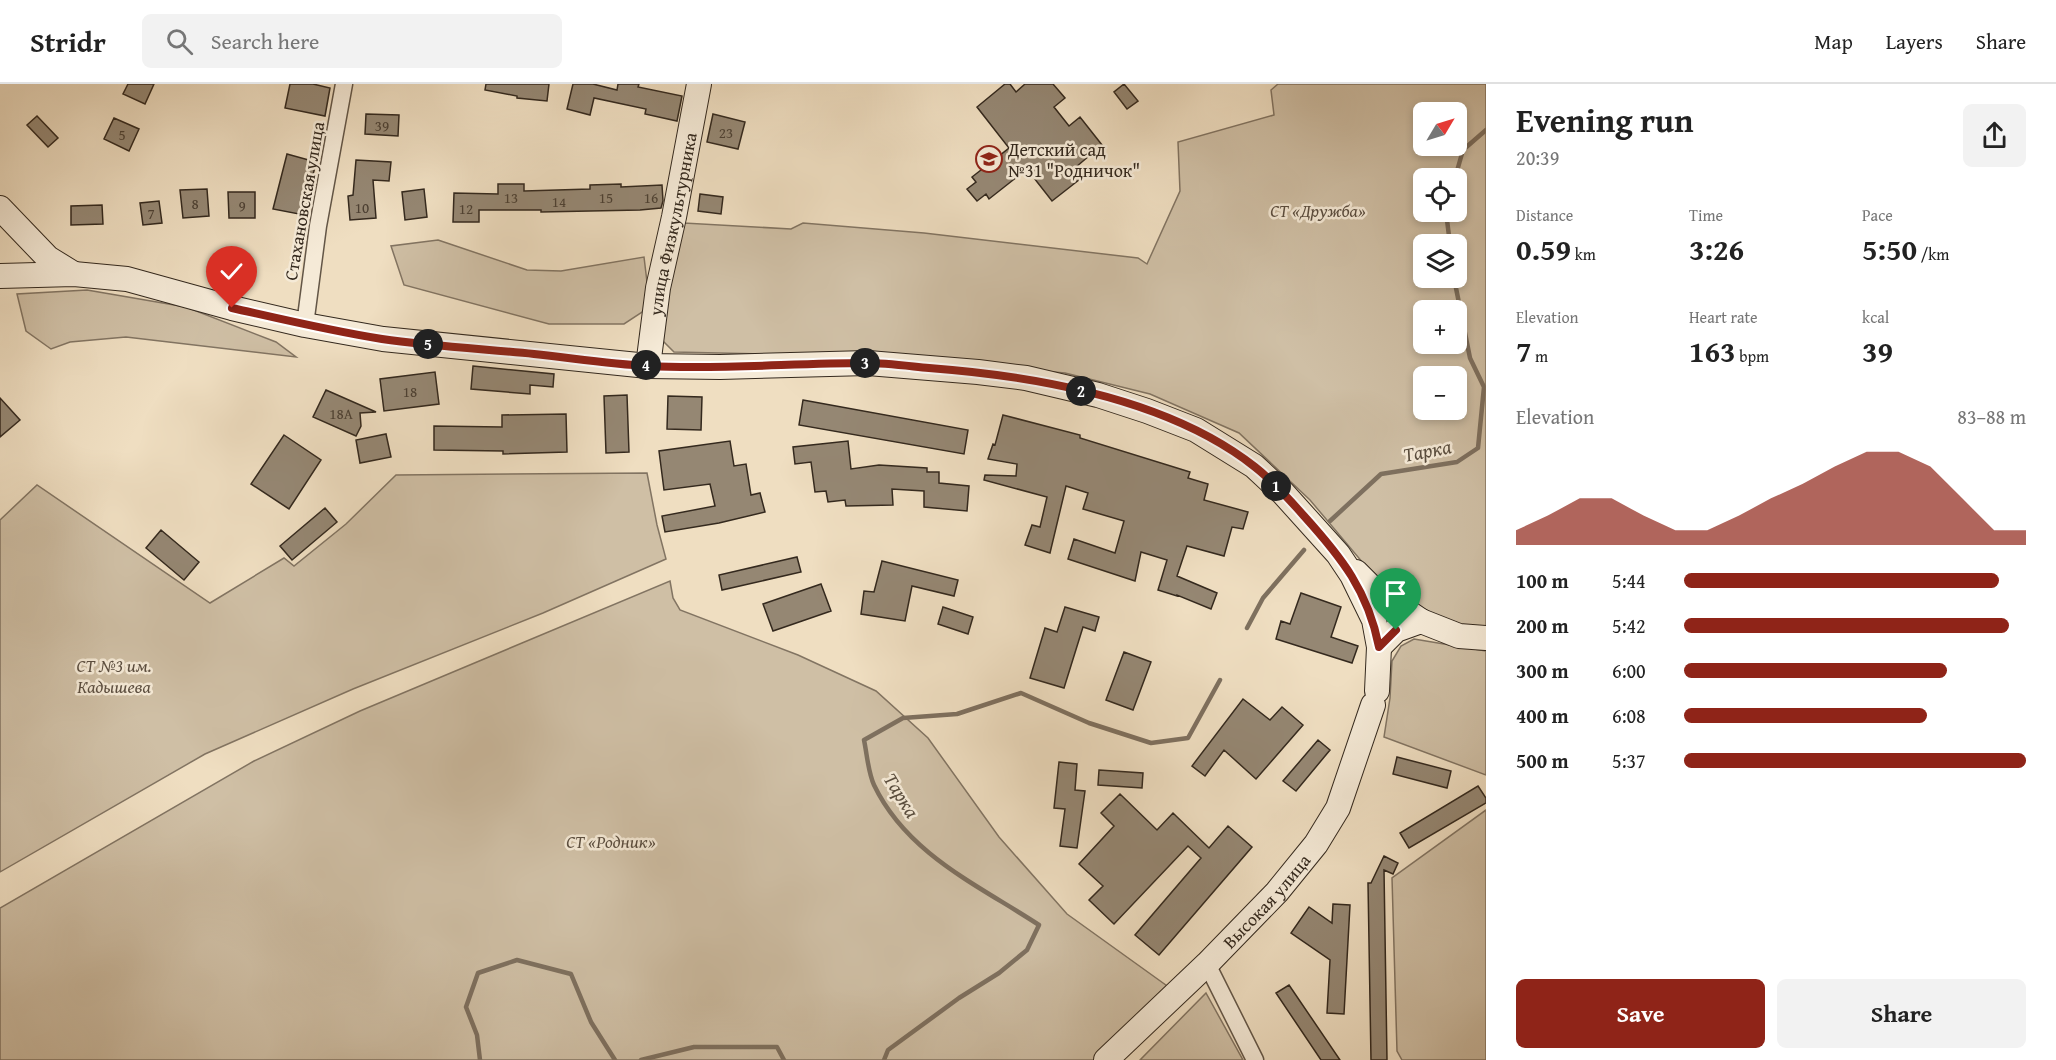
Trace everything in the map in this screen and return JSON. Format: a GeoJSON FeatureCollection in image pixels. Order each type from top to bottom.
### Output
{"type":"FeatureCollection","features":[{"type":"Feature","properties":{"kind":"street","name":"Стахановская улица"},"geometry":{"type":"LineString","coordinates":[[305,325],[318,226],[344,84]]}},
{"type":"Feature","properties":{"kind":"street","name":"улица Физкультурника"},"geometry":{"type":"LineString","coordinates":[[648,366],[658,288],[675,217],[699,84]]}},
{"type":"Feature","properties":{"kind":"street"},"geometry":{"type":"LineString","coordinates":[[0,208],[48,258],[74,274]]}},
{"type":"Feature","properties":{"kind":"street"},"geometry":{"type":"LineString","coordinates":[[0,276],[74,274],[127,279],[232,308],[305,325],[383,339],[648,366],[720,367],[868,363],[1026,378],[1098,395],[1196,430],[1245,460],[1283,493],[1371,587],[1421,621],[1460,636],[1486,638]]}},
{"type":"Feature","properties":{"kind":"street","name":"Высокая улица"},"geometry":{"type":"LineString","coordinates":[[1106,1060],[1207,964],[1277,892],[1316,844],[1338,808],[1375,698],[1379,647],[1374,620],[1338,554]]}},
{"type":"Feature","properties":{"kind":"street"},"geometry":{"type":"LineString","coordinates":[[1379,647],[1396,630],[1421,621]]}},
{"type":"Feature","properties":{"kind":"street"},"geometry":{"type":"LineString","coordinates":[[1207,964],[1255,1060]]}},
{"type":"Feature","properties":{"kind":"green space","name":"СТ «Дружба»"},"geometry":{"type":"Polygon","coordinates":[[[1278,84],[1486,84],[1486,633],[1453,626],[1379,582],[1310,500],[1239,433],[1150,394],[1065,373],[886,357],[674,352],[659,337],[684,223],[791,229],[803,223],[924,233],[1138,258],[1147,264],[1180,191],[1178,142],[1274,115],[1271,90],[1278,84]]]}},
{"type":"Feature","properties":{"kind":"green space"},"geometry":{"type":"Polygon","coordinates":[[[438,240],[527,270],[561,271],[644,257],[650,307],[624,324],[549,324],[404,285],[391,246],[438,240]]]}},
{"type":"Feature","properties":{"kind":"green space"},"geometry":{"type":"Polygon","coordinates":[[[87,290],[186,307],[276,342],[296,357],[126,337],[70,342],[51,349],[26,331],[17,294],[87,290]]]}},
{"type":"Feature","properties":{"kind":"green space","name":"СТ №3 им. Кадышева"},"geometry":{"type":"Polygon","coordinates":[[[647,473],[666,559],[543,613],[353,689],[205,754],[0,872],[0,520],[37,485],[210,603],[284,558],[294,566],[346,524],[396,475],[647,473]]]}},
{"type":"Feature","properties":{"kind":"green space","name":"СТ «Родник»"},"geometry":{"type":"Polygon","coordinates":[[[670,581],[673,598],[680,610],[798,655],[876,691],[928,738],[999,837],[1067,914],[1170,988],[1096,1060],[0,1060],[0,908],[254,761],[360,711],[670,581]]]}},
{"type":"Feature","properties":{"kind":"green space"},"geometry":{"type":"Polygon","coordinates":[[[1414,639],[1486,651],[1486,775],[1384,737],[1390,698],[1392,661],[1401,646],[1414,639]]]}},
{"type":"Feature","properties":{"kind":"green space"},"geometry":{"type":"Polygon","coordinates":[[[1486,810],[1486,1060],[1402,1060],[1397,1051],[1392,878],[1486,810]]]}},
{"type":"Feature","properties":{"kind":"green space"},"geometry":{"type":"Polygon","coordinates":[[[1206,993],[1243,1060],[1140,1060],[1206,993]]]}},
{"type":"Feature","properties":{"kind":"building"},"geometry":{"type":"Polygon","coordinates":[[[128,84],[154,84],[145,104],[123,94],[128,84]]]}},
{"type":"Feature","properties":{"kind":"building"},"geometry":{"type":"Polygon","coordinates":[[[290,84],[313,84],[330,88],[325,116],[285,108],[290,84]]]}},
{"type":"Feature","properties":{"kind":"building"},"geometry":{"type":"Polygon","coordinates":[[[486,84],[549,84],[547,101],[517,98],[517,96],[485,90],[486,84]]]}},
{"type":"Feature","properties":{"kind":"building"},"geometry":{"type":"Polygon","coordinates":[[[573,84],[593,84],[617,90],[618,84],[639,84],[638,87],[682,96],[677,121],[645,114],[646,109],[594,98],[590,115],[567,109],[573,84]]]}},
{"type":"Feature","properties":{"kind":"building"},"geometry":{"type":"Polygon","coordinates":[[[1005,84],[1010,84],[1016,92],[1025,84],[1053,84],[1065,98],[1054,107],[1069,126],[1080,117],[1102,145],[1076,167],[1084,176],[1052,201],[1027,169],[989,199],[986,194],[977,201],[967,189],[976,182],[972,177],[1009,148],[977,107],[1005,84]]]}},
{"type":"Feature","properties":{"kind":"building"},"geometry":{"type":"Polygon","coordinates":[[[1124,84],[1138,101],[1127,109],[1114,92],[1124,84]]]}},
{"type":"Feature","properties":{"kind":"building"},"geometry":{"type":"Polygon","coordinates":[[[366,114],[399,115],[398,136],[365,134],[366,114]]]}},
{"type":"Feature","properties":{"kind":"building"},"geometry":{"type":"Polygon","coordinates":[[[713,114],[745,122],[738,149],[707,142],[713,114]]]}},
{"type":"Feature","properties":{"kind":"building"},"geometry":{"type":"Polygon","coordinates":[[[37,116],[58,138],[48,147],[27,125],[37,116]]]}},
{"type":"Feature","properties":{"kind":"building"},"geometry":{"type":"Polygon","coordinates":[[[114,118],[139,129],[129,151],[104,139],[114,118]]]}},
{"type":"Feature","properties":{"kind":"building"},"geometry":{"type":"Polygon","coordinates":[[[287,154],[316,162],[304,215],[273,209],[287,154]]]}},
{"type":"Feature","properties":{"kind":"building"},"geometry":{"type":"Polygon","coordinates":[[[356,160],[391,162],[389,181],[373,180],[376,218],[350,220],[348,196],[353,195],[356,160]]]}},
{"type":"Feature","properties":{"kind":"building"},"geometry":{"type":"Polygon","coordinates":[[[498,184],[524,184],[524,191],[590,189],[590,185],[621,184],[621,187],[662,185],[663,201],[661,208],[640,210],[541,212],[541,210],[479,210],[479,222],[453,222],[454,193],[498,194],[498,184]]]}},
{"type":"Feature","properties":{"kind":"building"},"geometry":{"type":"Polygon","coordinates":[[[207,189],[209,216],[183,218],[180,190],[207,189]]]}},
{"type":"Feature","properties":{"kind":"building"},"geometry":{"type":"Polygon","coordinates":[[[424,189],[427,217],[405,220],[402,192],[424,189]]]}},
{"type":"Feature","properties":{"kind":"building"},"geometry":{"type":"Polygon","coordinates":[[[228,192],[255,192],[255,218],[229,218],[228,192]]]}},
{"type":"Feature","properties":{"kind":"building"},"geometry":{"type":"Polygon","coordinates":[[[700,194],[723,197],[721,214],[698,211],[700,194]]]}},
{"type":"Feature","properties":{"kind":"building"},"geometry":{"type":"Polygon","coordinates":[[[159,201],[162,223],[143,225],[140,203],[159,201]]]}},
{"type":"Feature","properties":{"kind":"building"},"geometry":{"type":"Polygon","coordinates":[[[102,205],[103,224],[71,225],[71,206],[102,205]]]}},
{"type":"Feature","properties":{"kind":"building"},"geometry":{"type":"Polygon","coordinates":[[[473,366],[554,374],[553,387],[530,385],[530,394],[471,389],[473,366]]]}},
{"type":"Feature","properties":{"kind":"building"},"geometry":{"type":"Polygon","coordinates":[[[435,372],[439,404],[384,411],[380,379],[435,372]]]}},
{"type":"Feature","properties":{"kind":"building"},"geometry":{"type":"Polygon","coordinates":[[[326,390],[376,412],[360,413],[361,426],[356,436],[313,417],[326,390]]]}},
{"type":"Feature","properties":{"kind":"building"},"geometry":{"type":"Polygon","coordinates":[[[627,395],[629,452],[606,453],[604,396],[627,395]]]}},
{"type":"Feature","properties":{"kind":"building"},"geometry":{"type":"Polygon","coordinates":[[[668,396],[702,397],[701,430],[667,429],[668,396]]]}},
{"type":"Feature","properties":{"kind":"building"},"geometry":{"type":"Polygon","coordinates":[[[0,398],[20,420],[0,437],[0,398]]]}},
{"type":"Feature","properties":{"kind":"building"},"geometry":{"type":"Polygon","coordinates":[[[803,400],[968,430],[964,454],[799,425],[803,400]]]}},
{"type":"Feature","properties":{"kind":"building"},"geometry":{"type":"Polygon","coordinates":[[[566,414],[567,452],[503,454],[503,451],[434,450],[434,426],[502,427],[502,415],[566,414]]]}},
{"type":"Feature","properties":{"kind":"building"},"geometry":{"type":"Polygon","coordinates":[[[1003,415],[1080,435],[1080,438],[1190,472],[1188,478],[1208,484],[1204,500],[1248,512],[1243,529],[1232,527],[1224,556],[1187,546],[1177,576],[1217,593],[1211,609],[1158,590],[1167,560],[1141,552],[1135,581],[1068,559],[1074,539],[1115,553],[1124,521],[1083,509],[1088,493],[1066,486],[1050,553],[1025,545],[1032,525],[1040,527],[1047,497],[984,480],[985,475],[1016,476],[1017,464],[988,459],[993,444],[995,445],[1003,415]]]}},
{"type":"Feature","properties":{"kind":"building"},"geometry":{"type":"Polygon","coordinates":[[[386,434],[391,457],[360,463],[356,440],[386,434]]]}},
{"type":"Feature","properties":{"kind":"building"},"geometry":{"type":"Polygon","coordinates":[[[284,435],[321,460],[289,509],[251,484],[284,435]]]}},
{"type":"Feature","properties":{"kind":"building"},"geometry":{"type":"Polygon","coordinates":[[[730,441],[734,466],[746,464],[751,495],[760,493],[765,512],[665,532],[662,516],[715,506],[710,484],[664,490],[659,451],[730,441]]]}},
{"type":"Feature","properties":{"kind":"building"},"geometry":{"type":"Polygon","coordinates":[[[848,441],[851,469],[879,465],[927,468],[927,472],[939,472],[939,483],[969,486],[967,511],[924,507],[924,491],[892,489],[893,505],[846,506],[845,500],[828,502],[826,491],[815,492],[811,462],[795,464],[793,447],[848,441]]]}},
{"type":"Feature","properties":{"kind":"building"},"geometry":{"type":"Polygon","coordinates":[[[325,508],[337,522],[292,560],[280,546],[325,508]]]}},
{"type":"Feature","properties":{"kind":"building"},"geometry":{"type":"Polygon","coordinates":[[[161,530],[199,562],[184,580],[146,548],[161,530]]]}},
{"type":"Feature","properties":{"kind":"building"},"geometry":{"type":"Polygon","coordinates":[[[797,557],[801,572],[722,590],[719,575],[797,557]]]}},
{"type":"Feature","properties":{"kind":"building"},"geometry":{"type":"Polygon","coordinates":[[[882,561],[958,580],[954,596],[912,586],[905,621],[861,614],[864,591],[874,592],[882,561]]]}},
{"type":"Feature","properties":{"kind":"building"},"geometry":{"type":"Polygon","coordinates":[[[821,584],[831,611],[773,631],[763,604],[821,584]]]}},
{"type":"Feature","properties":{"kind":"building"},"geometry":{"type":"Polygon","coordinates":[[[1301,593],[1341,607],[1331,637],[1358,646],[1352,663],[1276,639],[1281,621],[1290,624],[1301,593]]]}},
{"type":"Feature","properties":{"kind":"building"},"geometry":{"type":"Polygon","coordinates":[[[943,607],[973,617],[968,634],[938,624],[943,607]]]}},
{"type":"Feature","properties":{"kind":"building"},"geometry":{"type":"Polygon","coordinates":[[[1065,607],[1099,617],[1095,631],[1083,627],[1064,688],[1030,678],[1045,628],[1057,632],[1065,607]]]}},
{"type":"Feature","properties":{"kind":"building"},"geometry":{"type":"Polygon","coordinates":[[[1124,652],[1151,662],[1133,710],[1106,700],[1124,652]]]}},
{"type":"Feature","properties":{"kind":"building"},"geometry":{"type":"Polygon","coordinates":[[[1243,699],[1270,720],[1282,707],[1303,725],[1256,779],[1224,750],[1205,776],[1192,766],[1243,699]]]}},
{"type":"Feature","properties":{"kind":"building"},"geometry":{"type":"Polygon","coordinates":[[[1318,740],[1330,750],[1296,791],[1283,781],[1318,740]]]}},
{"type":"Feature","properties":{"kind":"building"},"geometry":{"type":"Polygon","coordinates":[[[1397,757],[1451,771],[1447,788],[1393,774],[1397,757]]]}},
{"type":"Feature","properties":{"kind":"building"},"geometry":{"type":"Polygon","coordinates":[[[1059,762],[1077,764],[1075,790],[1085,791],[1077,848],[1060,846],[1065,809],[1054,808],[1059,762]]]}},
{"type":"Feature","properties":{"kind":"building"},"geometry":{"type":"Polygon","coordinates":[[[1099,770],[1143,773],[1142,788],[1098,785],[1099,770]]]}},
{"type":"Feature","properties":{"kind":"building"},"geometry":{"type":"Polygon","coordinates":[[[1478,786],[1486,798],[1486,803],[1409,848],[1400,833],[1478,786]]]}},
{"type":"Feature","properties":{"kind":"building"},"geometry":{"type":"Polygon","coordinates":[[[1120,794],[1157,830],[1173,813],[1209,848],[1228,826],[1252,847],[1159,955],[1135,935],[1201,858],[1188,846],[1114,924],[1089,900],[1103,886],[1079,864],[1114,826],[1101,813],[1120,794]]]}},
{"type":"Feature","properties":{"kind":"building"},"geometry":{"type":"Polygon","coordinates":[[[1384,856],[1398,863],[1393,874],[1384,870],[1387,1060],[1371,1060],[1368,883],[1371,883],[1384,856]]]}},
{"type":"Feature","properties":{"kind":"building"},"geometry":{"type":"Polygon","coordinates":[[[1333,904],[1350,905],[1344,1014],[1327,1013],[1330,960],[1291,933],[1309,907],[1332,923],[1333,904]]]}},
{"type":"Feature","properties":{"kind":"building"},"geometry":{"type":"Polygon","coordinates":[[[1289,985],[1340,1060],[1321,1060],[1276,993],[1289,985]]]}},
{"type":"Feature","properties":{"kind":"waterway","name":"Тарка"},"geometry":{"type":"LineString","coordinates":[[1458,168],[1463,150],[1486,130]]}},
{"type":"Feature","properties":{"kind":"waterway","name":"Тарка"},"geometry":{"type":"LineString","coordinates":[[1447,222],[1449,234]]}},
{"type":"Feature","properties":{"kind":"waterway","name":"Тарка"},"geometry":{"type":"LineString","coordinates":[[1330,521],[1381,474],[1457,462],[1478,448],[1484,387],[1470,358],[1456,288]]}},
{"type":"Feature","properties":{"kind":"waterway","name":"Тарка"},"geometry":{"type":"LineString","coordinates":[[1247,628],[1263,598],[1304,550]]}},
{"type":"Feature","properties":{"kind":"waterway","name":"Тарка"},"geometry":{"type":"LineString","coordinates":[[884,1060],[888,1050],[959,998],[999,973],[1027,950],[1039,925],[946,866],[905,830],[888,809],[874,785],[864,740],[903,718],[957,714],[1021,693],[1089,723],[1151,743],[1188,738],[1220,680]]}},
{"type":"Feature","properties":{"kind":"waterway","name":"Тарка"},"geometry":{"type":"LineString","coordinates":[[480,1060],[477,1035],[466,1007],[478,973],[517,960],[571,974],[591,1022],[615,1060]]}},
{"type":"Feature","properties":{"kind":"waterway","name":"Тарка"},"geometry":{"type":"LineString","coordinates":[[641,1060],[694,1047],[777,1047],[784,1060]]}},
{"type":"Feature","properties":{"kind":"place","name":"Детский сад №31 \"Родничок\""},"geometry":{"type":"Point","coordinates":[989,159]}},
{"type":"Feature","properties":{"kind":"route"},"geometry":{"type":"LineString","coordinates":[[232,308],[305,325],[383,339],[648,366],[720,367],[868,363],[1026,378],[1098,395],[1196,430],[1254,466],[1283,493],[1338,554],[1374,620],[1379,647],[1396,630]]}}]}
